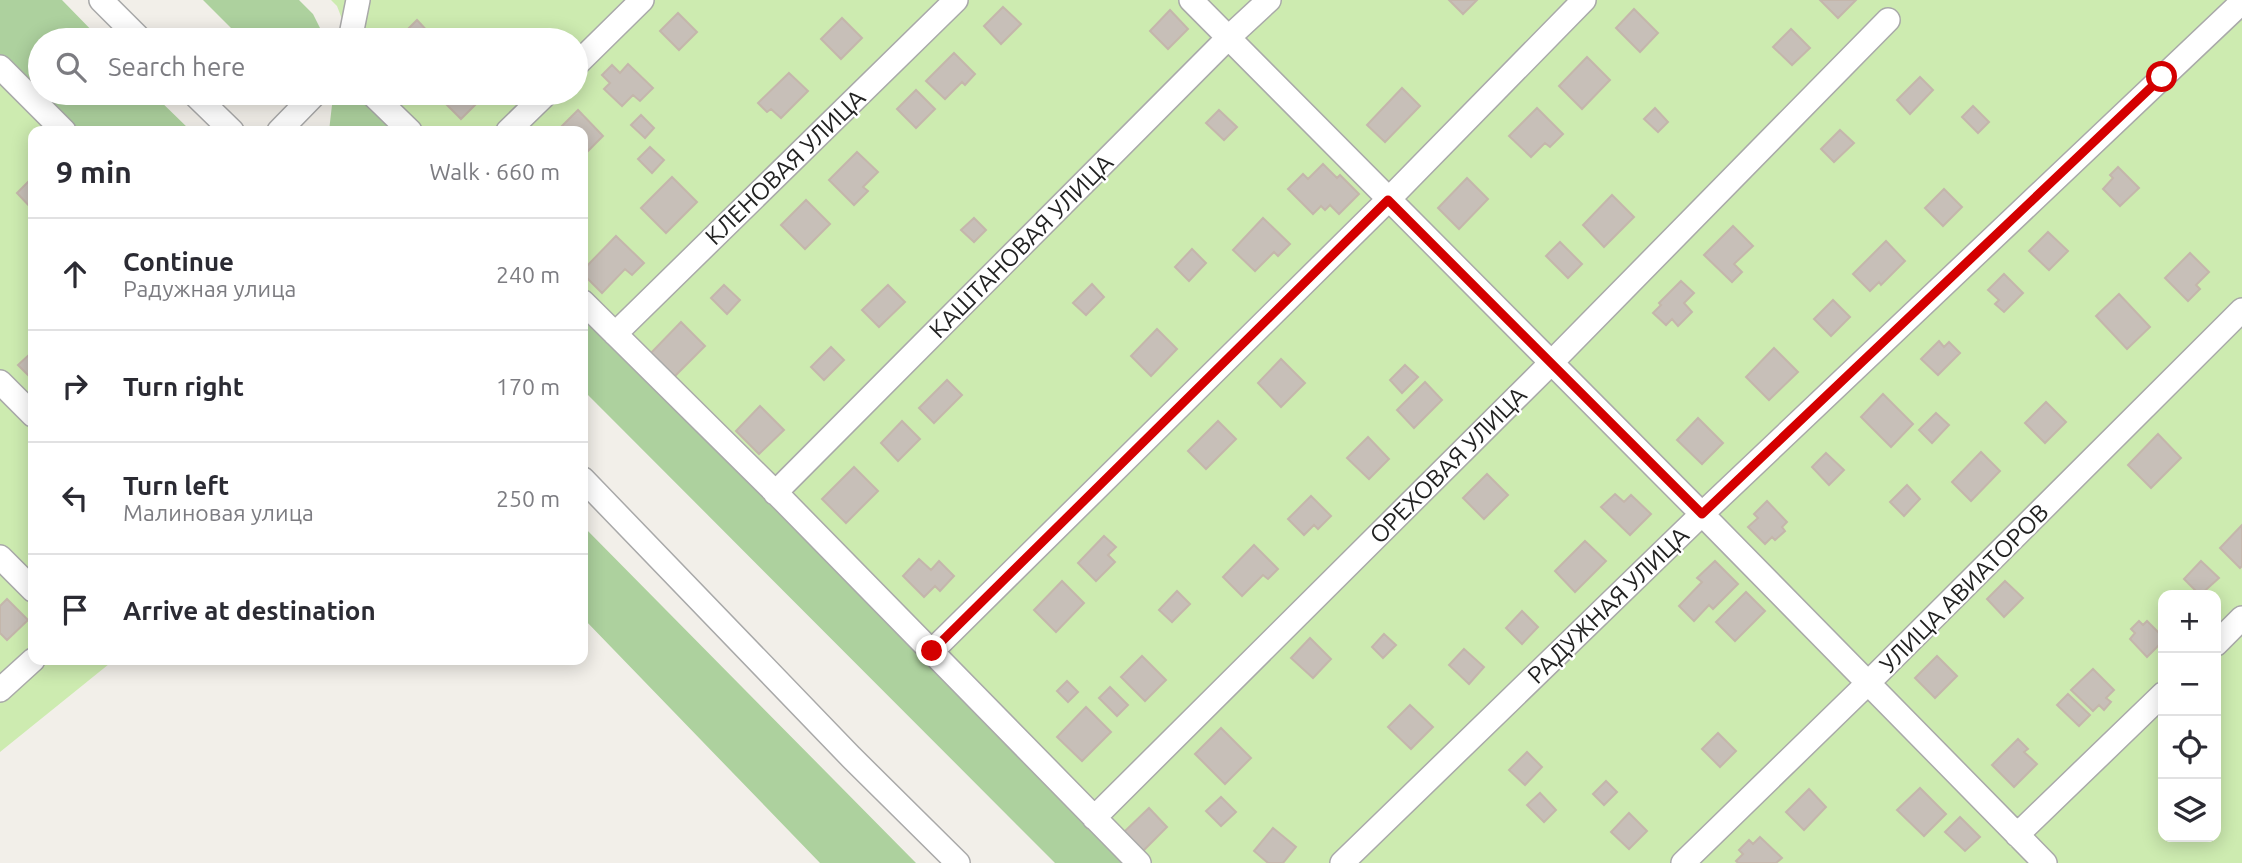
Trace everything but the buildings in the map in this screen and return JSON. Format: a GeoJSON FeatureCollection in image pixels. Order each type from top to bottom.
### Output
{"type":"FeatureCollection","features":[{"type":"Feature","properties":{"kind":"street"},"geometry":{"type":"LineString","coordinates":[[101,0],[129,28]]}},
{"type":"Feature","properties":{"kind":"street"},"geometry":{"type":"LineString","coordinates":[[352,28],[358,0]]}},
{"type":"Feature","properties":{"kind":"street"},"geometry":{"type":"LineString","coordinates":[[588,53],[642,0]]}},
{"type":"Feature","properties":{"kind":"street","name":"КЛЕНОВАЯ УЛИЦА"},"geometry":{"type":"LineString","coordinates":[[615,334],[956,0]]}},
{"type":"Feature","properties":{"kind":"street"},"geometry":{"type":"LineString","coordinates":[[1191,0],[2045,863]]}},
{"type":"Feature","properties":{"kind":"street","name":"КАШТАНОВАЯ УЛИЦА"},"geometry":{"type":"LineString","coordinates":[[775,492],[1269,0]]}},
{"type":"Feature","properties":{"kind":"street"},"geometry":{"type":"LineString","coordinates":[[932,651],[1388,200],[1584,0]]}},
{"type":"Feature","properties":{"kind":"street","name":"РАДУЖНАЯ УЛИЦА"},"geometry":{"type":"LineString","coordinates":[[1342,863],[1702,514],[2242,2]]}},
{"type":"Feature","properties":{"kind":"street","name":"ОРЕХОВАЯ УЛИЦА"},"geometry":{"type":"LineString","coordinates":[[1094,818],[1550,363],[1888,20]]}},
{"type":"Feature","properties":{"kind":"street"},"geometry":{"type":"LineString","coordinates":[[0,67],[28,95]]}},
{"type":"Feature","properties":{"kind":"street"},"geometry":{"type":"LineString","coordinates":[[38,105],[59,126]]}},
{"type":"Feature","properties":{"kind":"street"},"geometry":{"type":"LineString","coordinates":[[205,105],[227,126]]}},
{"type":"Feature","properties":{"kind":"street"},"geometry":{"type":"LineString","coordinates":[[284,126],[304,105]]}},
{"type":"Feature","properties":{"kind":"street"},"geometry":{"type":"LineString","coordinates":[[383,105],[405,126]]}},
{"type":"Feature","properties":{"kind":"street"},"geometry":{"type":"LineString","coordinates":[[513,126],[535,105]]}},
{"type":"Feature","properties":{"kind":"street"},"geometry":{"type":"LineString","coordinates":[[588,307],[775,492],[1139,863]]}},
{"type":"Feature","properties":{"kind":"street","name":"УЛИЦА АВИАТОРОВ"},"geometry":{"type":"LineString","coordinates":[[1683,863],[1868,683],[2242,310]]}},
{"type":"Feature","properties":{"kind":"street"},"geometry":{"type":"LineString","coordinates":[[0,382],[28,410]]}},
{"type":"Feature","properties":{"kind":"street"},"geometry":{"type":"LineString","coordinates":[[588,485],[851,757],[958,863]]}},
{"type":"Feature","properties":{"kind":"street"},"geometry":{"type":"LineString","coordinates":[[0,556],[28,585]]}},
{"type":"Feature","properties":{"kind":"street"},"geometry":{"type":"LineString","coordinates":[[2221,639],[2242,618]]}},
{"type":"Feature","properties":{"kind":"street"},"geometry":{"type":"LineString","coordinates":[[0,690],[28,665]]}},
{"type":"Feature","properties":{"kind":"street"},"geometry":{"type":"LineString","coordinates":[[2017,835],[2158,699]]}},
{"type":"Feature","properties":{"kind":"green space"},"geometry":{"type":"Polygon","coordinates":[[[0,0],[62,0],[89,28],[28,28],[28,82],[0,55],[0,0]]]}},
{"type":"Feature","properties":{"kind":"green space"},"geometry":{"type":"Polygon","coordinates":[[[203,0],[299,0],[313,14],[320,28],[231,28],[203,0]]]}},
{"type":"Feature","properties":{"kind":"green space"},"geometry":{"type":"Polygon","coordinates":[[[331,0],[2242,0],[2242,863],[1148,863],[588,298],[588,126],[417,126],[396,105],[588,105],[588,28],[345,28],[337,6],[331,0]]]}},
{"type":"Feature","properties":{"kind":"green space"},"geometry":{"type":"Polygon","coordinates":[[[0,55],[28,81],[28,105],[53,105],[76,126],[28,126],[28,665],[108,665],[0,752],[0,55]]]}},
{"type":"Feature","properties":{"kind":"green space"},"geometry":{"type":"Polygon","coordinates":[[[54,105],[164,105],[186,126],[76,126],[54,105]]]}},
{"type":"Feature","properties":{"kind":"green space"},"geometry":{"type":"Polygon","coordinates":[[[332,105],[377,105],[403,126],[330,126],[332,105]]]}},
{"type":"Feature","properties":{"kind":"green space"},"geometry":{"type":"Polygon","coordinates":[[[588,312],[1135,863],[1055,863],[588,395],[588,312]]]}},
{"type":"Feature","properties":{"kind":"green space"},"geometry":{"type":"Polygon","coordinates":[[[588,531],[916,863],[820,863],[588,623],[588,531]]]}},
{"type":"Feature","properties":{"kind":"route"},"geometry":{"type":"LineString","coordinates":[[932,651],[1388,200],[1702,514],[2162,77]]}}]}
